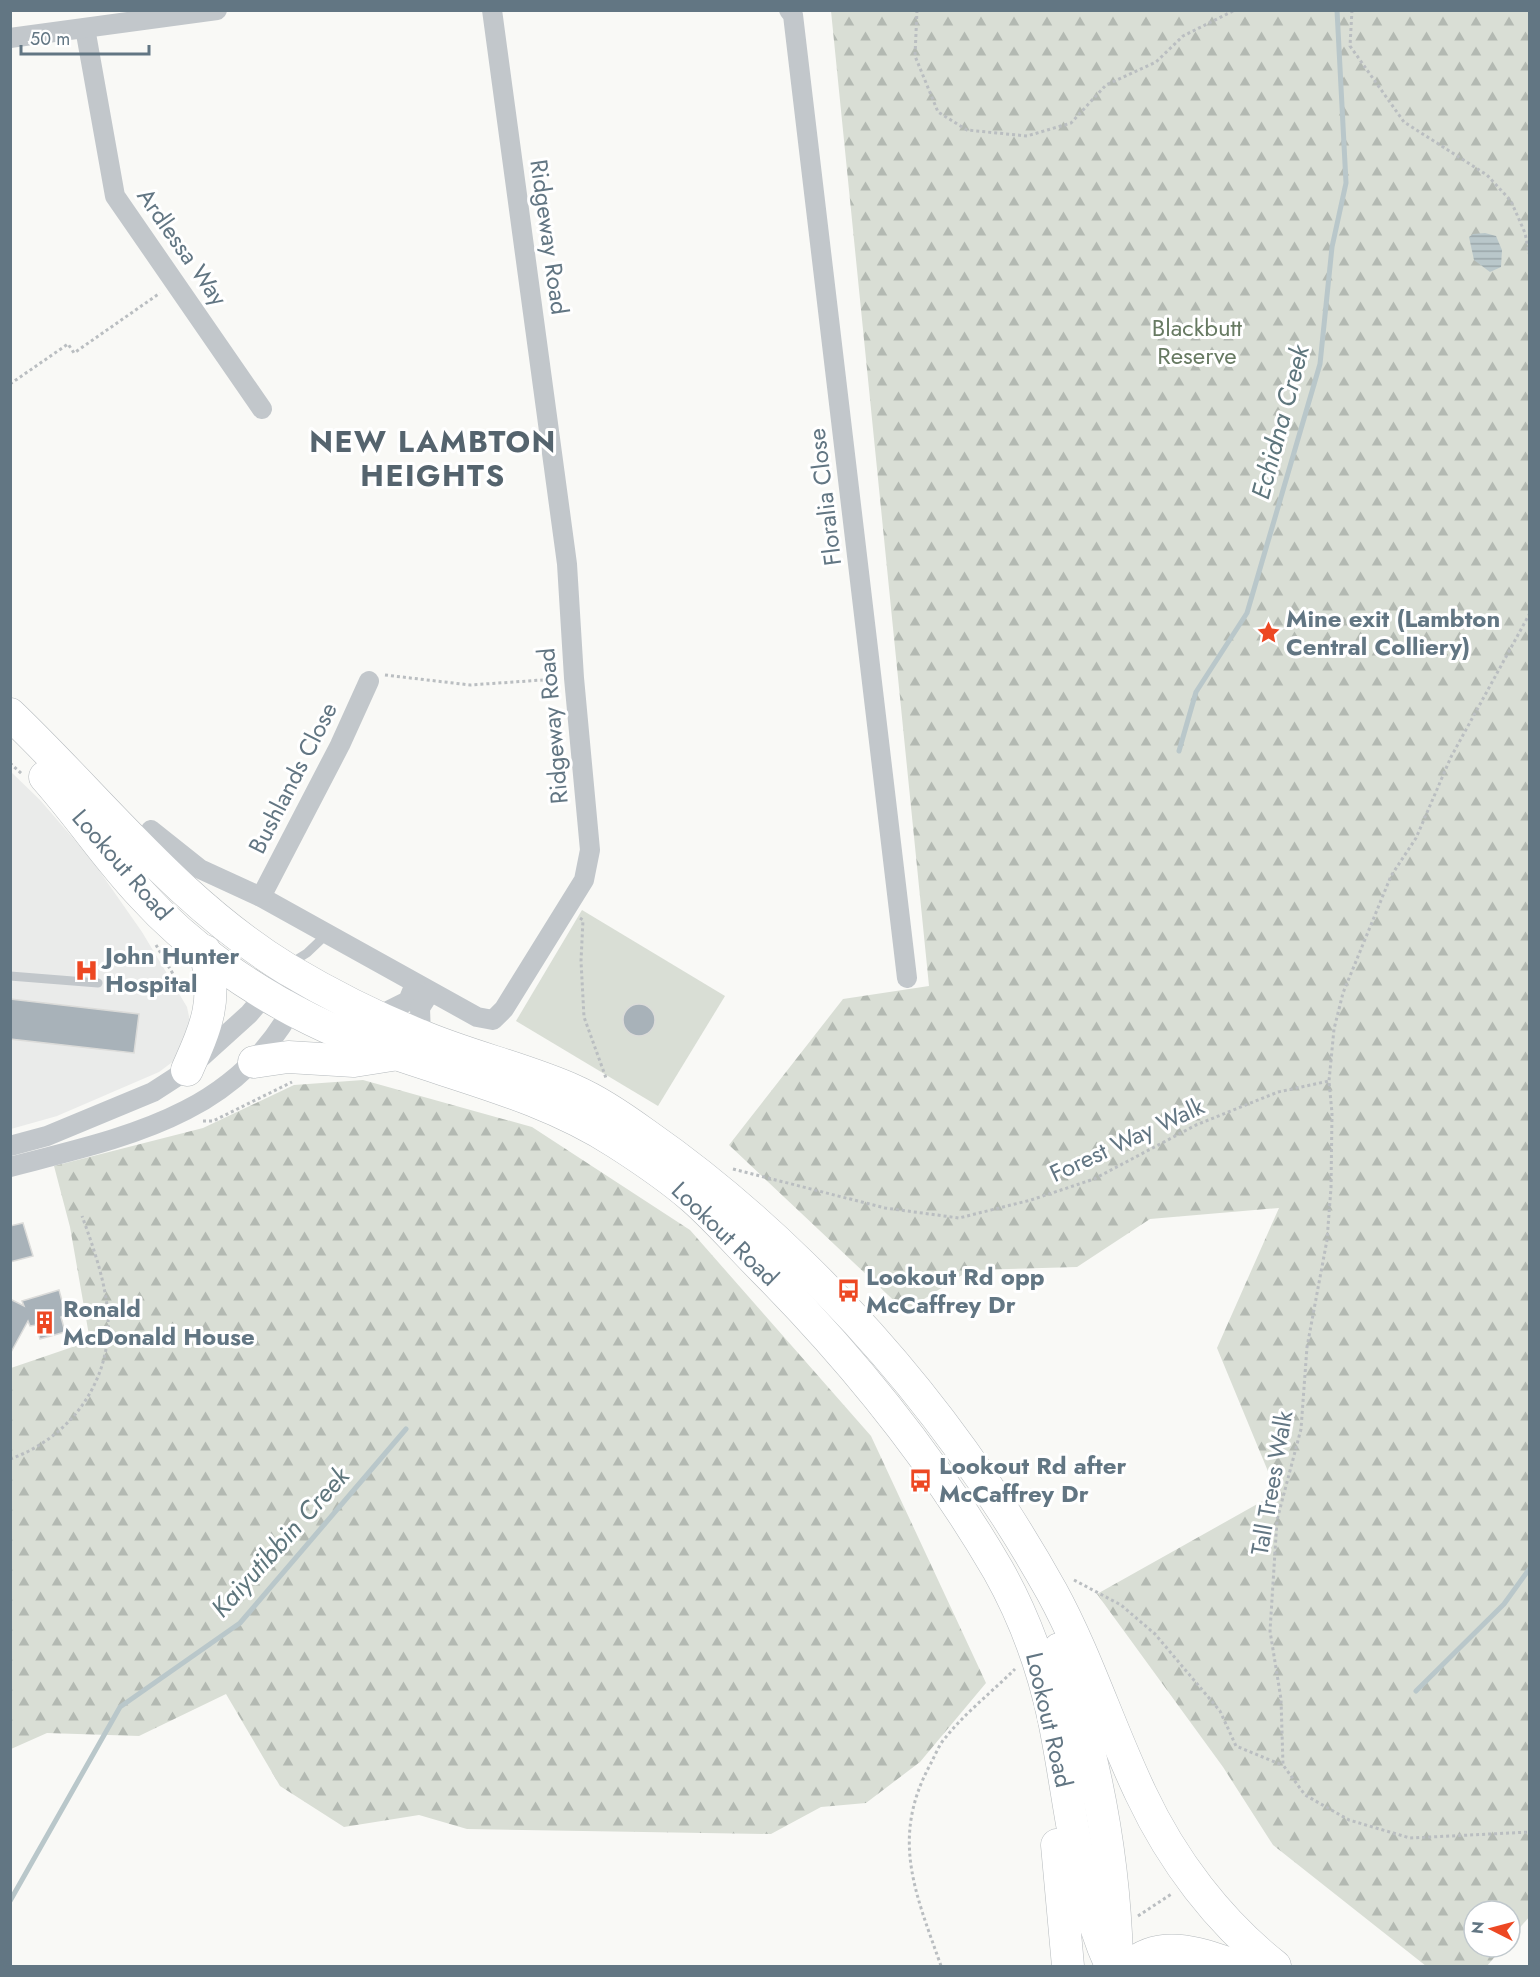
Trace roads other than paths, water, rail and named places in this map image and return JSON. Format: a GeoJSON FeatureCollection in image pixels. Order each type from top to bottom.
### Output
{"type":"FeatureCollection","features":[{"type":"Feature","properties":{"kind":"highway","name":"Lookout Road"},"geometry":{"type":"LineString","coordinates":[[10,714],[274,983],[372,1047],[465,1074],[542,1104],[616,1142],[691,1196],[819,1326],[872,1388],[961,1512],[1000,1574],[1030,1639],[1054,1722],[1082,1878],[1095,1924],[1112,1966]]}},
{"type":"Feature","properties":{"kind":"highway","name":"Lookout Road"},"geometry":{"type":"LineString","coordinates":[[10,742],[71,806],[142,895],[205,951],[274,983],[378,1016],[421,1036],[578,1092],[633,1126],[735,1203],[802,1264],[883,1350],[944,1427],[1021,1540],[1066,1621],[1137,1786],[1160,1831],[1192,1880],[1212,1904],[1240,1936],[1275,1966]]}},
{"type":"Feature","properties":{"kind":"highway"},"geometry":{"type":"LineString","coordinates":[[187,1070],[205,1030],[212,1006],[212,975],[205,951]]}},
{"type":"Feature","properties":{"kind":"highway"},"geometry":{"type":"LineString","coordinates":[[254,1062],[288,1057],[354,1061],[396,1054]]}},
{"type":"Feature","properties":{"kind":"highway"},"geometry":{"type":"LineString","coordinates":[[1021,1540],[1086,1737],[1108,1846],[1116,1923],[1117,1966]]}},
{"type":"Feature","properties":{"kind":"highway"},"geometry":{"type":"LineString","coordinates":[[1054,1722],[1045,1740],[1068,1966]]}},
{"type":"Feature","properties":{"kind":"highway"},"geometry":{"type":"LineString","coordinates":[[1130,1966],[1154,1953],[1185,1950],[1236,1966]]}},
{"type":"Feature","properties":{"kind":"highway"},"geometry":{"type":"LineString","coordinates":[[1152,1966],[1161,1958],[1185,1950]]}},
{"type":"Feature","properties":{"kind":"street"},"geometry":{"type":"LineString","coordinates":[[10,38],[217,10]]}},
{"type":"Feature","properties":{"kind":"street","name":"Ridgeway Road"},"geometry":{"type":"LineString","coordinates":[[151,830],[200,869],[261,897],[477,1017],[493,1020],[504,1009],[584,880],[590,850],[574,678],[567,564],[492,10]]}},
{"type":"Feature","properties":{"kind":"street","name":"Floralia Close"},"geometry":{"type":"LineString","coordinates":[[789,10],[793,15],[907,978]]}},
{"type":"Feature","properties":{"kind":"street","name":"Ardlessa Way"},"geometry":{"type":"LineString","coordinates":[[85,28],[115,196],[262,409]]}},
{"type":"Feature","properties":{"kind":"street","name":"Bushlands Close"},"geometry":{"type":"LineString","coordinates":[[261,897],[340,745],[376,682]]}},
{"type":"Feature","properties":{"kind":"street"},"geometry":{"type":"LineString","coordinates":[[10,1167],[162,1124],[197,1106],[227,1086],[254,1062],[278,1032],[274,983]]}},
{"type":"Feature","properties":{"kind":"street"},"geometry":{"type":"LineString","coordinates":[[10,1146],[47,1136],[153,1092],[187,1070],[274,983]]}},
{"type":"Feature","properties":{"kind":"street"},"geometry":{"type":"LineString","coordinates":[[378,1016],[408,1001],[423,988]]}},
{"type":"Feature","properties":{"kind":"street"},"geometry":{"type":"LineString","coordinates":[[421,1036],[420,1008],[423,988]]}},
{"type":"Feature","properties":{"kind":"lane"},"geometry":{"type":"LineString","coordinates":[[274,983],[327,934]]}},
{"type":"Feature","properties":{"kind":"lane"},"geometry":{"type":"LineString","coordinates":[[10,976],[98,983]]}},
{"type":"Feature","properties":{"kind":"waterway","name":"Echidna Creek"},"geometry":{"type":"LineString","coordinates":[[1179,751],[1196,692],[1247,613],[1320,364],[1332,247],[1346,183],[1337,10]]}},
{"type":"Feature","properties":{"kind":"waterway","name":"Kaiyutibbin Creek"},"geometry":{"type":"LineString","coordinates":[[10,1901],[120,1707],[240,1623],[406,1429]]}},
{"type":"Feature","properties":{"kind":"waterway"},"geometry":{"type":"LineString","coordinates":[[1416,1691],[1504,1604],[1530,1568]]}},
{"type":"Feature","properties":{"kind":"place","name":"Mine exit (Lambton Central Colliery)"},"geometry":{"type":"Point","coordinates":[1268,633]}},
{"type":"Feature","properties":{"kind":"place","name":"John Hunter Hospital"},"geometry":{"type":"Point","coordinates":[87,970]}},
{"type":"Feature","properties":{"kind":"place","name":"Lookout Rd opp McCaffrey Dr"},"geometry":{"type":"Point","coordinates":[848,1291]}},
{"type":"Feature","properties":{"kind":"place","name":"Ronald McDonald House"},"geometry":{"type":"Point","coordinates":[45,1323]}},
{"type":"Feature","properties":{"kind":"place","name":"Lookout Rd after McCaffrey Dr"},"geometry":{"type":"Point","coordinates":[921,1480]}},
{"type":"Feature","properties":{"kind":"district","name":"NEW LAMBTON HEIGHTS"},"geometry":{"type":"Point","coordinates":[433,459]}},
{"type":"Feature","properties":{"kind":"park label","name":"Blackbutt Reserve"},"geometry":{"type":"Point","coordinates":[1197,342]}}]}
